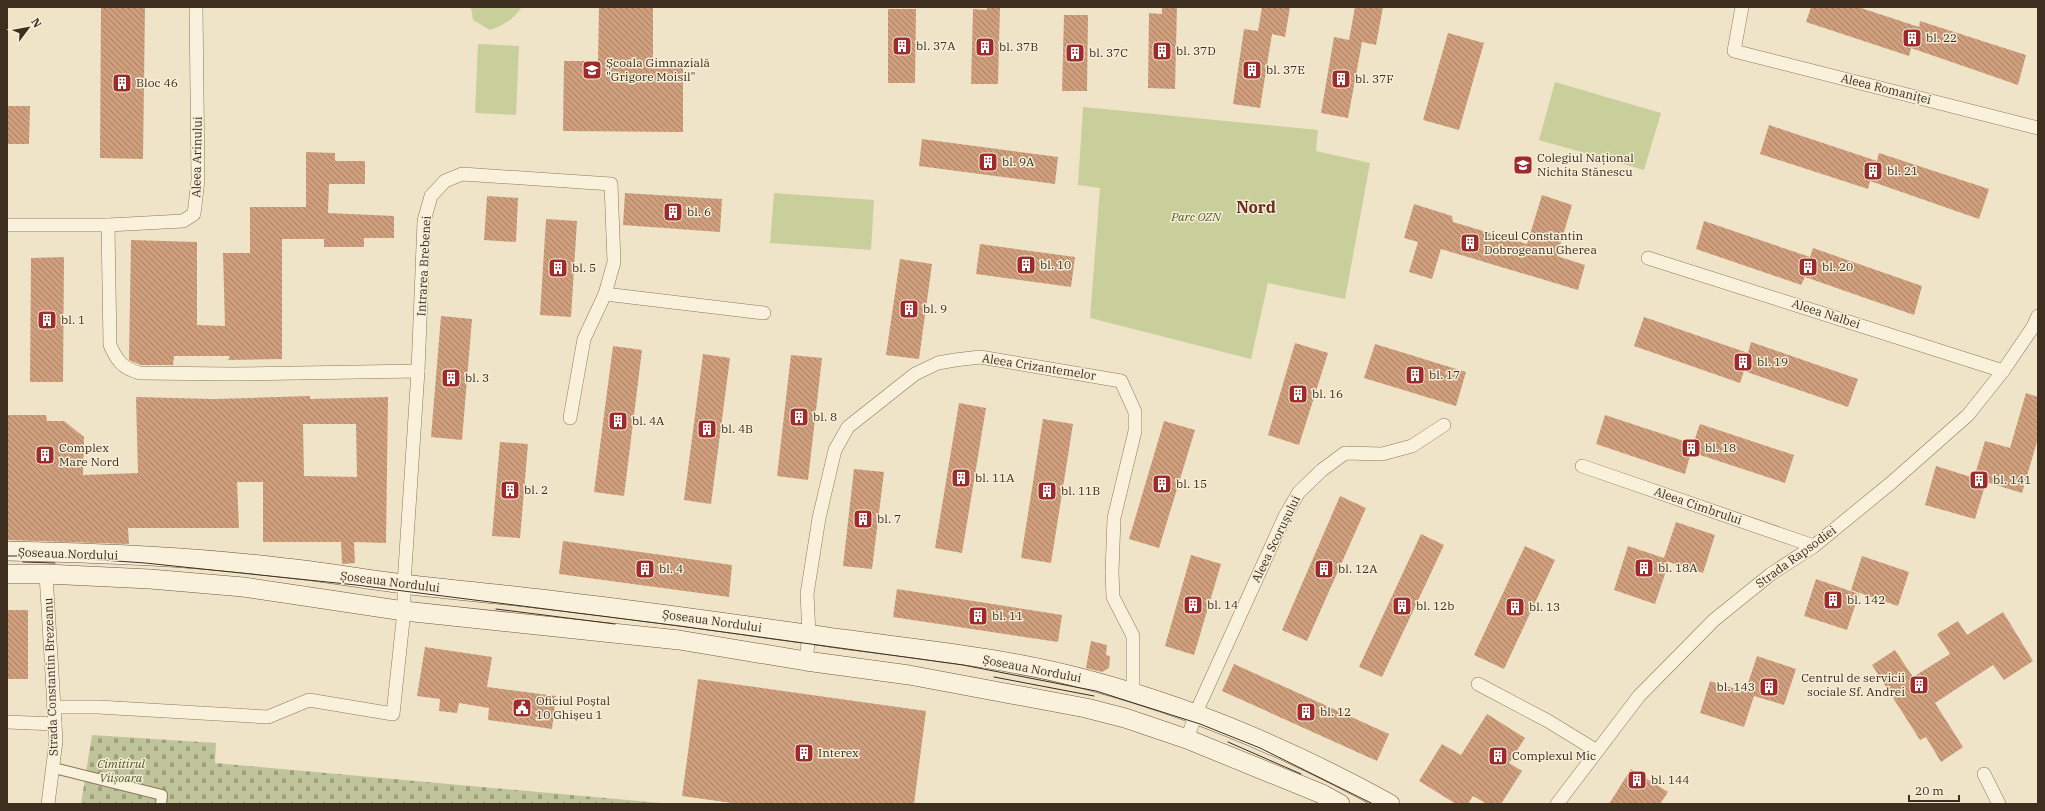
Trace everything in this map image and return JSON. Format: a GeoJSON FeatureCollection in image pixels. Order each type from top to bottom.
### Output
{"type":"FeatureCollection","features":[{"type":"Feature","properties":{"kind":"main road","name":"Șoseaua Nordului"},"geometry":{"type":"LineString","coordinates":[[7,551],[277,566],[404,584],[588,604],[809,634],[970,657],[1056,672],[1132,693],[1195,713],[1295,754],[1390,804]]}},
{"type":"Feature","properties":{"kind":"main road","name":"Șoseaua Nordului"},"geometry":{"type":"LineString","coordinates":[[7,574],[46,574],[150,579],[243,587],[404,611],[679,640],[806,661],[909,675],[1086,708],[1125,718],[1187,739],[1322,794],[1340,804]]}},
{"type":"Feature","properties":{"kind":"street","name":"Aleea Arinului"},"geometry":{"type":"LineString","coordinates":[[7,226],[108,225],[183,221],[194,214],[198,180],[196,7]]}},
{"type":"Feature","properties":{"kind":"street","name":"Aleea Romaniței"},"geometry":{"type":"LineString","coordinates":[[1742,7],[1734,51],[2038,128]]}},
{"type":"Feature","properties":{"kind":"street","name":"Intrarea Brebenei"},"geometry":{"type":"LineString","coordinates":[[53,707],[98,707],[268,717],[309,700],[393,714],[404,611],[404,584],[418,371],[424,221],[431,196],[445,181],[462,174],[611,184],[614,262],[605,294]]}},
{"type":"Feature","properties":{"kind":"street"},"geometry":{"type":"LineString","coordinates":[[108,225],[110,345],[116,359],[127,370],[140,373],[233,374],[418,371]]}},
{"type":"Feature","properties":{"kind":"street","name":"Aleea Nalbei"},"geometry":{"type":"LineString","coordinates":[[1648,258],[2003,371]]}},
{"type":"Feature","properties":{"kind":"street"},"geometry":{"type":"LineString","coordinates":[[570,418],[584,339],[605,294],[764,313]]}},
{"type":"Feature","properties":{"kind":"street","name":"Strada Rapsodiei"},"geometry":{"type":"LineString","coordinates":[[1557,804],[1639,696],[1714,620],[1771,574],[1814,546],[1891,483],[1968,415],[2003,371],[2033,327],[2038,316]]}},
{"type":"Feature","properties":{"kind":"street","name":"Aleea Crizantemelor"},"geometry":{"type":"LineString","coordinates":[[806,661],[809,634],[806,594],[819,518],[835,450],[848,428],[915,374],[938,363],[980,358],[1093,375],[1121,381],[1135,412],[1135,431],[1114,518],[1112,547],[1113,597],[1133,636],[1132,693]]}},
{"type":"Feature","properties":{"kind":"street","name":"Aleea Scorușului"},"geometry":{"type":"LineString","coordinates":[[1187,739],[1195,713],[1285,516],[1299,492],[1322,470],[1345,453],[1382,454],[1412,446],[1444,425]]}},
{"type":"Feature","properties":{"kind":"street","name":"Aleea Cimbrului"},"geometry":{"type":"LineString","coordinates":[[1582,466],[1814,546]]}},
{"type":"Feature","properties":{"kind":"street","name":"Strada Constantin Brezeanu"},"geometry":{"type":"LineString","coordinates":[[46,574],[56,741],[54,768],[48,804]]}},
{"type":"Feature","properties":{"kind":"street"},"geometry":{"type":"LineString","coordinates":[[1478,684],[1548,721],[1597,751]]}},
{"type":"Feature","properties":{"kind":"street"},"geometry":{"type":"LineString","coordinates":[[7,722],[55,724]]}},
{"type":"Feature","properties":{"kind":"street"},"geometry":{"type":"LineString","coordinates":[[54,768],[162,795],[161,804]]}},
{"type":"Feature","properties":{"kind":"street"},"geometry":{"type":"LineString","coordinates":[[1984,774],[2000,804]]}},
{"type":"Feature","properties":{"kind":"green space"},"geometry":{"type":"Polygon","coordinates":[[[471,7],[522,7],[508,21],[490,30],[473,20],[471,7]]]}},
{"type":"Feature","properties":{"kind":"green space"},"geometry":{"type":"Polygon","coordinates":[[[478,44],[519,46],[516,115],[475,113],[478,44]]]}},
{"type":"Feature","properties":{"kind":"green space"},"geometry":{"type":"Polygon","coordinates":[[[1555,82],[1661,113],[1644,170],[1539,140],[1555,82]]]}},
{"type":"Feature","properties":{"kind":"green space","name":"Parc OZN"},"geometry":{"type":"Polygon","coordinates":[[[1083,107],[1318,130],[1316,151],[1370,163],[1345,299],[1268,283],[1251,359],[1090,318],[1100,188],[1078,185],[1083,107]]]}},
{"type":"Feature","properties":{"kind":"green space"},"geometry":{"type":"Polygon","coordinates":[[[774,193],[874,200],[871,250],[770,243],[774,193]]]}},
{"type":"Feature","properties":{"kind":"green space","name":"Cimitirul Viișoara"},"geometry":{"type":"Polygon","coordinates":[[[92,735],[216,743],[215,763],[672,804],[81,804],[92,735]]]}},
{"type":"Feature","properties":{"kind":"building","name":"Bloc 46"},"geometry":{"type":"Polygon","coordinates":[[[101,7],[145,7],[143,159],[100,158],[101,7]]]}},
{"type":"Feature","properties":{"kind":"building"},"geometry":{"type":"Polygon","coordinates":[[[599,7],[653,7],[653,60],[683,60],[683,132],[563,131],[564,61],[598,61],[599,7]]]}},
{"type":"Feature","properties":{"kind":"building","name":"bl. 37B"},"geometry":{"type":"Polygon","coordinates":[[[987,7],[1000,7],[998,84],[971,84],[973,9],[987,10],[987,7]]]}},
{"type":"Feature","properties":{"kind":"building","name":"bl. 37D"},"geometry":{"type":"Polygon","coordinates":[[[1162,7],[1177,7],[1175,89],[1148,88],[1149,13],[1162,14],[1162,7]]]}},
{"type":"Feature","properties":{"kind":"building","name":"bl. 37E"},"geometry":{"type":"Polygon","coordinates":[[[1262,7],[1290,7],[1285,37],[1272,34],[1260,108],[1233,104],[1244,29],[1258,31],[1262,7]]]}},
{"type":"Feature","properties":{"kind":"building","name":"bl. 37F"},"geometry":{"type":"Polygon","coordinates":[[[1355,7],[1383,7],[1376,45],[1362,42],[1348,118],[1321,113],[1334,37],[1349,40],[1355,7]]]}},
{"type":"Feature","properties":{"kind":"building","name":"bl. 22"},"geometry":{"type":"Polygon","coordinates":[[[1811,7],[1858,7],[1919,27],[1920,21],[2026,55],[2018,85],[1911,48],[1909,56],[1806,22],[1811,7]]]}},
{"type":"Feature","properties":{"kind":"building","name":"bl. 37A"},"geometry":{"type":"Polygon","coordinates":[[[888,9],[916,9],[915,83],[888,83],[888,9]]]}},
{"type":"Feature","properties":{"kind":"building","name":"bl. 37C"},"geometry":{"type":"Polygon","coordinates":[[[1064,15],[1088,15],[1087,91],[1062,91],[1064,15]]]}},
{"type":"Feature","properties":{"kind":"building"},"geometry":{"type":"Polygon","coordinates":[[[1448,33],[1484,43],[1459,130],[1423,120],[1448,33]]]}},
{"type":"Feature","properties":{"kind":"building"},"geometry":{"type":"Polygon","coordinates":[[[7,106],[30,106],[29,144],[7,144],[7,106]]]}},
{"type":"Feature","properties":{"kind":"building","name":"bl. 21"},"geometry":{"type":"Polygon","coordinates":[[[1769,125],[1877,161],[1879,153],[1989,189],[1979,219],[1870,181],[1868,189],[1760,154],[1769,125]]]}},
{"type":"Feature","properties":{"kind":"building","name":"bl. 9A"},"geometry":{"type":"Polygon","coordinates":[[[922,139],[1058,157],[1055,184],[919,166],[922,139]]]}},
{"type":"Feature","properties":{"kind":"building"},"geometry":{"type":"Polygon","coordinates":[[[306,152],[335,153],[335,161],[365,161],[365,184],[329,184],[328,213],[394,216],[394,238],[364,238],[364,247],[324,247],[324,239],[282,239],[282,359],[228,360],[230,356],[174,356],[173,365],[141,365],[129,360],[131,240],[197,242],[197,325],[225,326],[223,253],[250,253],[250,207],[306,207],[306,152]]]}},
{"type":"Feature","properties":{"kind":"building","name":"bl. 6"},"geometry":{"type":"Polygon","coordinates":[[[625,193],[722,199],[720,232],[623,225],[625,193]]]}},
{"type":"Feature","properties":{"kind":"building","name":"Liceul Constantin Dobrogeanu Gherea"},"geometry":{"type":"Polygon","coordinates":[[[1542,195],[1572,205],[1557,256],[1585,265],[1578,290],[1441,249],[1432,279],[1409,272],[1418,242],[1404,238],[1414,204],[1452,216],[1453,222],[1527,244],[1542,195]]]}},
{"type":"Feature","properties":{"kind":"building"},"geometry":{"type":"Polygon","coordinates":[[[487,196],[518,198],[516,242],[484,240],[487,196]]]}},
{"type":"Feature","properties":{"kind":"building","name":"bl. 5"},"geometry":{"type":"Polygon","coordinates":[[[546,219],[577,221],[571,317],[540,315],[546,219]]]}},
{"type":"Feature","properties":{"kind":"building","name":"bl. 20"},"geometry":{"type":"Polygon","coordinates":[[[1704,221],[1810,257],[1813,248],[1922,286],[1914,315],[1805,277],[1801,285],[1696,249],[1704,221]]]}},
{"type":"Feature","properties":{"kind":"building","name":"bl. 10"},"geometry":{"type":"Polygon","coordinates":[[[980,244],[1075,257],[1071,287],[976,274],[980,244]]]}},
{"type":"Feature","properties":{"kind":"building","name":"bl. 1"},"geometry":{"type":"Polygon","coordinates":[[[64,257],[63,382],[30,382],[31,258],[64,257]]]}},
{"type":"Feature","properties":{"kind":"building","name":"bl. 9"},"geometry":{"type":"Polygon","coordinates":[[[900,259],[932,264],[919,359],[886,355],[900,259]]]}},
{"type":"Feature","properties":{"kind":"building","name":"bl. 3"},"geometry":{"type":"Polygon","coordinates":[[[441,316],[472,319],[462,440],[431,437],[441,316]]]}},
{"type":"Feature","properties":{"kind":"building","name":"bl. 19"},"geometry":{"type":"Polygon","coordinates":[[[1644,317],[1748,353],[1751,342],[1858,379],[1848,407],[1744,371],[1740,383],[1634,346],[1644,317]]]}},
{"type":"Feature","properties":{"kind":"building","name":"bl. 16"},"geometry":{"type":"Polygon","coordinates":[[[1295,343],[1328,353],[1299,445],[1268,435],[1295,343]]]}},
{"type":"Feature","properties":{"kind":"building","name":"bl. 17"},"geometry":{"type":"Polygon","coordinates":[[[1375,344],[1466,372],[1456,406],[1364,378],[1375,344]]]}},
{"type":"Feature","properties":{"kind":"building","name":"bl. 4A"},"geometry":{"type":"Polygon","coordinates":[[[613,346],[642,350],[624,496],[594,492],[613,346]]]}},
{"type":"Feature","properties":{"kind":"building","name":"bl. 4B"},"geometry":{"type":"Polygon","coordinates":[[[703,354],[730,358],[711,504],[684,500],[703,354]]]}},
{"type":"Feature","properties":{"kind":"building","name":"bl. 8"},"geometry":{"type":"Polygon","coordinates":[[[791,355],[822,358],[808,480],[777,476],[791,355]]]}},
{"type":"Feature","properties":{"kind":"building","name":"bl. 141"},"geometry":{"type":"Polygon","coordinates":[[[2026,393],[2038,397],[2038,438],[2022,493],[1986,482],[1975,519],[1925,505],[1936,466],[1974,478],[1985,441],[2010,448],[2026,393]]]}},
{"type":"Feature","properties":{"kind":"building"},"geometry":{"type":"Polygon","coordinates":[[[310,396],[310,399],[388,397],[386,543],[354,542],[355,563],[342,564],[341,542],[263,542],[263,482],[237,482],[239,528],[128,528],[129,544],[7,540],[7,415],[46,415],[47,421],[64,421],[84,437],[83,475],[138,473],[136,397],[214,399],[310,396]],[[303,424],[304,476],[357,477],[356,424],[303,424]]]}},
{"type":"Feature","properties":{"kind":"building","name":"bl. 11A"},"geometry":{"type":"Polygon","coordinates":[[[959,403],[986,408],[962,553],[935,548],[959,403]]]}},
{"type":"Feature","properties":{"kind":"building","name":"bl. 18"},"geometry":{"type":"Polygon","coordinates":[[[1605,415],[1693,444],[1700,424],[1794,455],[1785,483],[1691,452],[1685,474],[1596,444],[1605,415]]]}},
{"type":"Feature","properties":{"kind":"building","name":"bl. 11B"},"geometry":{"type":"Polygon","coordinates":[[[1043,419],[1073,424],[1051,563],[1021,558],[1043,419]]]}},
{"type":"Feature","properties":{"kind":"building","name":"bl. 15"},"geometry":{"type":"Polygon","coordinates":[[[1164,421],[1195,430],[1159,548],[1129,539],[1164,421]]]}},
{"type":"Feature","properties":{"kind":"building","name":"bl. 2"},"geometry":{"type":"Polygon","coordinates":[[[500,442],[528,444],[520,538],[492,536],[500,442]]]}},
{"type":"Feature","properties":{"kind":"building","name":"bl. 7"},"geometry":{"type":"Polygon","coordinates":[[[854,469],[884,472],[872,569],[843,566],[854,469]]]}},
{"type":"Feature","properties":{"kind":"building","name":"bl. 12A"},"geometry":{"type":"Polygon","coordinates":[[[1340,496],[1366,508],[1307,641],[1282,630],[1340,496]]]}},
{"type":"Feature","properties":{"kind":"building","name":"bl. 18A"},"geometry":{"type":"Polygon","coordinates":[[[1676,522],[1715,535],[1703,573],[1669,562],[1655,604],[1614,590],[1628,546],[1664,558],[1676,522]]]}},
{"type":"Feature","properties":{"kind":"building","name":"bl. 12b"},"geometry":{"type":"Polygon","coordinates":[[[1421,534],[1444,545],[1382,677],[1359,667],[1421,534]]]}},
{"type":"Feature","properties":{"kind":"building","name":"bl. 4"},"geometry":{"type":"Polygon","coordinates":[[[563,541],[732,565],[729,597],[559,574],[563,541]]]}},
{"type":"Feature","properties":{"kind":"building","name":"bl. 13"},"geometry":{"type":"Polygon","coordinates":[[[1525,546],[1555,560],[1504,669],[1474,655],[1525,546]]]}},
{"type":"Feature","properties":{"kind":"building","name":"bl. 14"},"geometry":{"type":"Polygon","coordinates":[[[1191,555],[1221,564],[1194,655],[1165,646],[1191,555]]]}},
{"type":"Feature","properties":{"kind":"building"},"geometry":{"type":"Polygon","coordinates":[[[1862,556],[1909,572],[1898,606],[1851,590],[1862,556]]]}},
{"type":"Feature","properties":{"kind":"building"},"geometry":{"type":"Polygon","coordinates":[[[1816,579],[1859,594],[1847,630],[1804,616],[1816,579]]]}},
{"type":"Feature","properties":{"kind":"building","name":"bl. 11"},"geometry":{"type":"Polygon","coordinates":[[[897,589],[1062,615],[1058,642],[893,617],[897,589]]]}},
{"type":"Feature","properties":{"kind":"building"},"geometry":{"type":"Polygon","coordinates":[[[7,610],[28,610],[28,679],[7,679],[7,610]]]}},
{"type":"Feature","properties":{"kind":"building","name":"Centrul de servicii sociale Sf. Andrei"},"geometry":{"type":"Polygon","coordinates":[[[2003,612],[2033,661],[2004,680],[1993,665],[1935,703],[1963,747],[1941,762],[1926,737],[1920,740],[1872,665],[1895,650],[1913,677],[1950,654],[1937,634],[1958,621],[1967,635],[2003,612]]]}},
{"type":"Feature","properties":{"kind":"building"},"geometry":{"type":"Polygon","coordinates":[[[1091,641],[1107,645],[1106,655],[1110,656],[1109,668],[1102,672],[1086,668],[1091,641]]]}},
{"type":"Feature","properties":{"kind":"building"},"geometry":{"type":"Polygon","coordinates":[[[425,647],[492,657],[487,687],[556,696],[552,729],[488,720],[489,708],[459,703],[457,713],[439,711],[440,699],[417,696],[425,647]]]}},
{"type":"Feature","properties":{"kind":"building","name":"bl. 143"},"geometry":{"type":"Polygon","coordinates":[[[1757,656],[1796,669],[1784,705],[1754,696],[1744,727],[1700,713],[1710,681],[1745,692],[1757,656]]]}},
{"type":"Feature","properties":{"kind":"building","name":"bl. 12"},"geometry":{"type":"Polygon","coordinates":[[[1234,664],[1389,734],[1377,761],[1222,691],[1234,664]]]}},
{"type":"Feature","properties":{"kind":"building","name":"Interex"},"geometry":{"type":"Polygon","coordinates":[[[698,679],[926,711],[914,804],[739,804],[682,796],[698,679]]]}},
{"type":"Feature","properties":{"kind":"building","name":"Complexul Mic"},"geometry":{"type":"Polygon","coordinates":[[[1487,714],[1525,738],[1509,763],[1522,771],[1501,804],[1487,804],[1473,796],[1468,804],[1456,804],[1419,781],[1442,744],[1461,755],[1487,714]]]}},
{"type":"Feature","properties":{"kind":"building","name":"bl. 144"},"geometry":{"type":"Polygon","coordinates":[[[1631,769],[1668,792],[1660,804],[1609,804],[1631,769]]]}},
{"type":"Feature","properties":{"kind":"tram line"},"geometry":{"type":"LineString","coordinates":[[7,556],[44,556],[145,563],[356,585],[680,626],[963,665],[1096,691],[1200,724],[1260,748],[1373,804]]}},
{"type":"Feature","properties":{"kind":"tram line"},"geometry":{"type":"LineString","coordinates":[[23,562],[55,563]]}},
{"type":"Feature","properties":{"kind":"tram line"},"geometry":{"type":"LineString","coordinates":[[496,609],[615,624]]}},
{"type":"Feature","properties":{"kind":"tram line"},"geometry":{"type":"LineString","coordinates":[[994,677],[1094,696]]}},
{"type":"Feature","properties":{"kind":"tram line"},"geometry":{"type":"LineString","coordinates":[[1228,742],[1301,774]]}},
{"type":"Feature","properties":{"kind":"place","name":"bl. 22"},"geometry":{"type":"Point","coordinates":[1912,38]}},
{"type":"Feature","properties":{"kind":"place","name":"bl. 37A"},"geometry":{"type":"Point","coordinates":[902,46]}},
{"type":"Feature","properties":{"kind":"place","name":"bl. 37B"},"geometry":{"type":"Point","coordinates":[985,47]}},
{"type":"Feature","properties":{"kind":"place","name":"bl. 37D"},"geometry":{"type":"Point","coordinates":[1162,51]}},
{"type":"Feature","properties":{"kind":"place","name":"bl. 37C"},"geometry":{"type":"Point","coordinates":[1075,53]}},
{"type":"Feature","properties":{"kind":"place","name":"Școala Gimnazială \"Grigore Moisil\""},"geometry":{"type":"Point","coordinates":[592,70]}},
{"type":"Feature","properties":{"kind":"place","name":"bl. 37E"},"geometry":{"type":"Point","coordinates":[1252,70]}},
{"type":"Feature","properties":{"kind":"place","name":"bl. 37F"},"geometry":{"type":"Point","coordinates":[1341,79]}},
{"type":"Feature","properties":{"kind":"place","name":"Bloc 46"},"geometry":{"type":"Point","coordinates":[122,83]}},
{"type":"Feature","properties":{"kind":"place","name":"bl. 9A"},"geometry":{"type":"Point","coordinates":[988,162]}},
{"type":"Feature","properties":{"kind":"place","name":"Colegiul Național Nichita Stănescu"},"geometry":{"type":"Point","coordinates":[1523,165]}},
{"type":"Feature","properties":{"kind":"place","name":"bl. 21"},"geometry":{"type":"Point","coordinates":[1873,171]}},
{"type":"Feature","properties":{"kind":"place","name":"bl. 6"},"geometry":{"type":"Point","coordinates":[673,212]}},
{"type":"Feature","properties":{"kind":"place","name":"Liceul Constantin Dobrogeanu Gherea"},"geometry":{"type":"Point","coordinates":[1470,243]}},
{"type":"Feature","properties":{"kind":"place","name":"bl. 10"},"geometry":{"type":"Point","coordinates":[1026,265]}},
{"type":"Feature","properties":{"kind":"place","name":"bl. 20"},"geometry":{"type":"Point","coordinates":[1808,267]}},
{"type":"Feature","properties":{"kind":"place","name":"bl. 5"},"geometry":{"type":"Point","coordinates":[558,268]}},
{"type":"Feature","properties":{"kind":"place","name":"bl. 9"},"geometry":{"type":"Point","coordinates":[909,309]}},
{"type":"Feature","properties":{"kind":"place","name":"bl. 1"},"geometry":{"type":"Point","coordinates":[47,320]}},
{"type":"Feature","properties":{"kind":"place","name":"bl. 19"},"geometry":{"type":"Point","coordinates":[1743,362]}},
{"type":"Feature","properties":{"kind":"place","name":"bl. 17"},"geometry":{"type":"Point","coordinates":[1415,375]}},
{"type":"Feature","properties":{"kind":"place","name":"bl. 3"},"geometry":{"type":"Point","coordinates":[451,378]}},
{"type":"Feature","properties":{"kind":"place","name":"bl. 16"},"geometry":{"type":"Point","coordinates":[1298,394]}},
{"type":"Feature","properties":{"kind":"place","name":"bl. 8"},"geometry":{"type":"Point","coordinates":[799,417]}},
{"type":"Feature","properties":{"kind":"place","name":"bl. 4A"},"geometry":{"type":"Point","coordinates":[618,421]}},
{"type":"Feature","properties":{"kind":"place","name":"bl. 4B"},"geometry":{"type":"Point","coordinates":[707,429]}},
{"type":"Feature","properties":{"kind":"place","name":"bl. 18"},"geometry":{"type":"Point","coordinates":[1691,448]}},
{"type":"Feature","properties":{"kind":"place","name":"Complex Mare Nord"},"geometry":{"type":"Point","coordinates":[45,455]}},
{"type":"Feature","properties":{"kind":"place","name":"bl. 11A"},"geometry":{"type":"Point","coordinates":[961,478]}},
{"type":"Feature","properties":{"kind":"place","name":"bl. 141"},"geometry":{"type":"Point","coordinates":[1979,480]}},
{"type":"Feature","properties":{"kind":"place","name":"bl. 15"},"geometry":{"type":"Point","coordinates":[1162,484]}},
{"type":"Feature","properties":{"kind":"place","name":"bl. 2"},"geometry":{"type":"Point","coordinates":[510,490]}},
{"type":"Feature","properties":{"kind":"place","name":"bl. 11B"},"geometry":{"type":"Point","coordinates":[1047,491]}},
{"type":"Feature","properties":{"kind":"place","name":"bl. 7"},"geometry":{"type":"Point","coordinates":[863,519]}},
{"type":"Feature","properties":{"kind":"place","name":"bl. 18A"},"geometry":{"type":"Point","coordinates":[1644,568]}},
{"type":"Feature","properties":{"kind":"place","name":"bl. 4"},"geometry":{"type":"Point","coordinates":[645,569]}},
{"type":"Feature","properties":{"kind":"place","name":"bl. 12A"},"geometry":{"type":"Point","coordinates":[1324,569]}},
{"type":"Feature","properties":{"kind":"place","name":"bl. 142"},"geometry":{"type":"Point","coordinates":[1833,600]}},
{"type":"Feature","properties":{"kind":"place","name":"bl. 14"},"geometry":{"type":"Point","coordinates":[1193,605]}},
{"type":"Feature","properties":{"kind":"place","name":"bl. 12b"},"geometry":{"type":"Point","coordinates":[1402,606]}},
{"type":"Feature","properties":{"kind":"place","name":"bl. 13"},"geometry":{"type":"Point","coordinates":[1515,607]}},
{"type":"Feature","properties":{"kind":"place","name":"bl. 11"},"geometry":{"type":"Point","coordinates":[978,616]}},
{"type":"Feature","properties":{"kind":"place","name":"Centrul de servicii sociale Sf. Andrei"},"geometry":{"type":"Point","coordinates":[1919,685]}},
{"type":"Feature","properties":{"kind":"place","name":"bl. 143"},"geometry":{"type":"Point","coordinates":[1769,687]}},
{"type":"Feature","properties":{"kind":"place","name":"Oficiul Poștal 10 Ghișeu 1"},"geometry":{"type":"Point","coordinates":[522,708]}},
{"type":"Feature","properties":{"kind":"place","name":"bl. 12"},"geometry":{"type":"Point","coordinates":[1306,712]}},
{"type":"Feature","properties":{"kind":"place","name":"Interex"},"geometry":{"type":"Point","coordinates":[804,753]}},
{"type":"Feature","properties":{"kind":"place","name":"Complexul Mic"},"geometry":{"type":"Point","coordinates":[1498,756]}},
{"type":"Feature","properties":{"kind":"place","name":"bl. 144"},"geometry":{"type":"Point","coordinates":[1637,780]}},
{"type":"Feature","properties":{"kind":"district","name":"Nord"},"geometry":{"type":"Point","coordinates":[1256,207]}}]}
